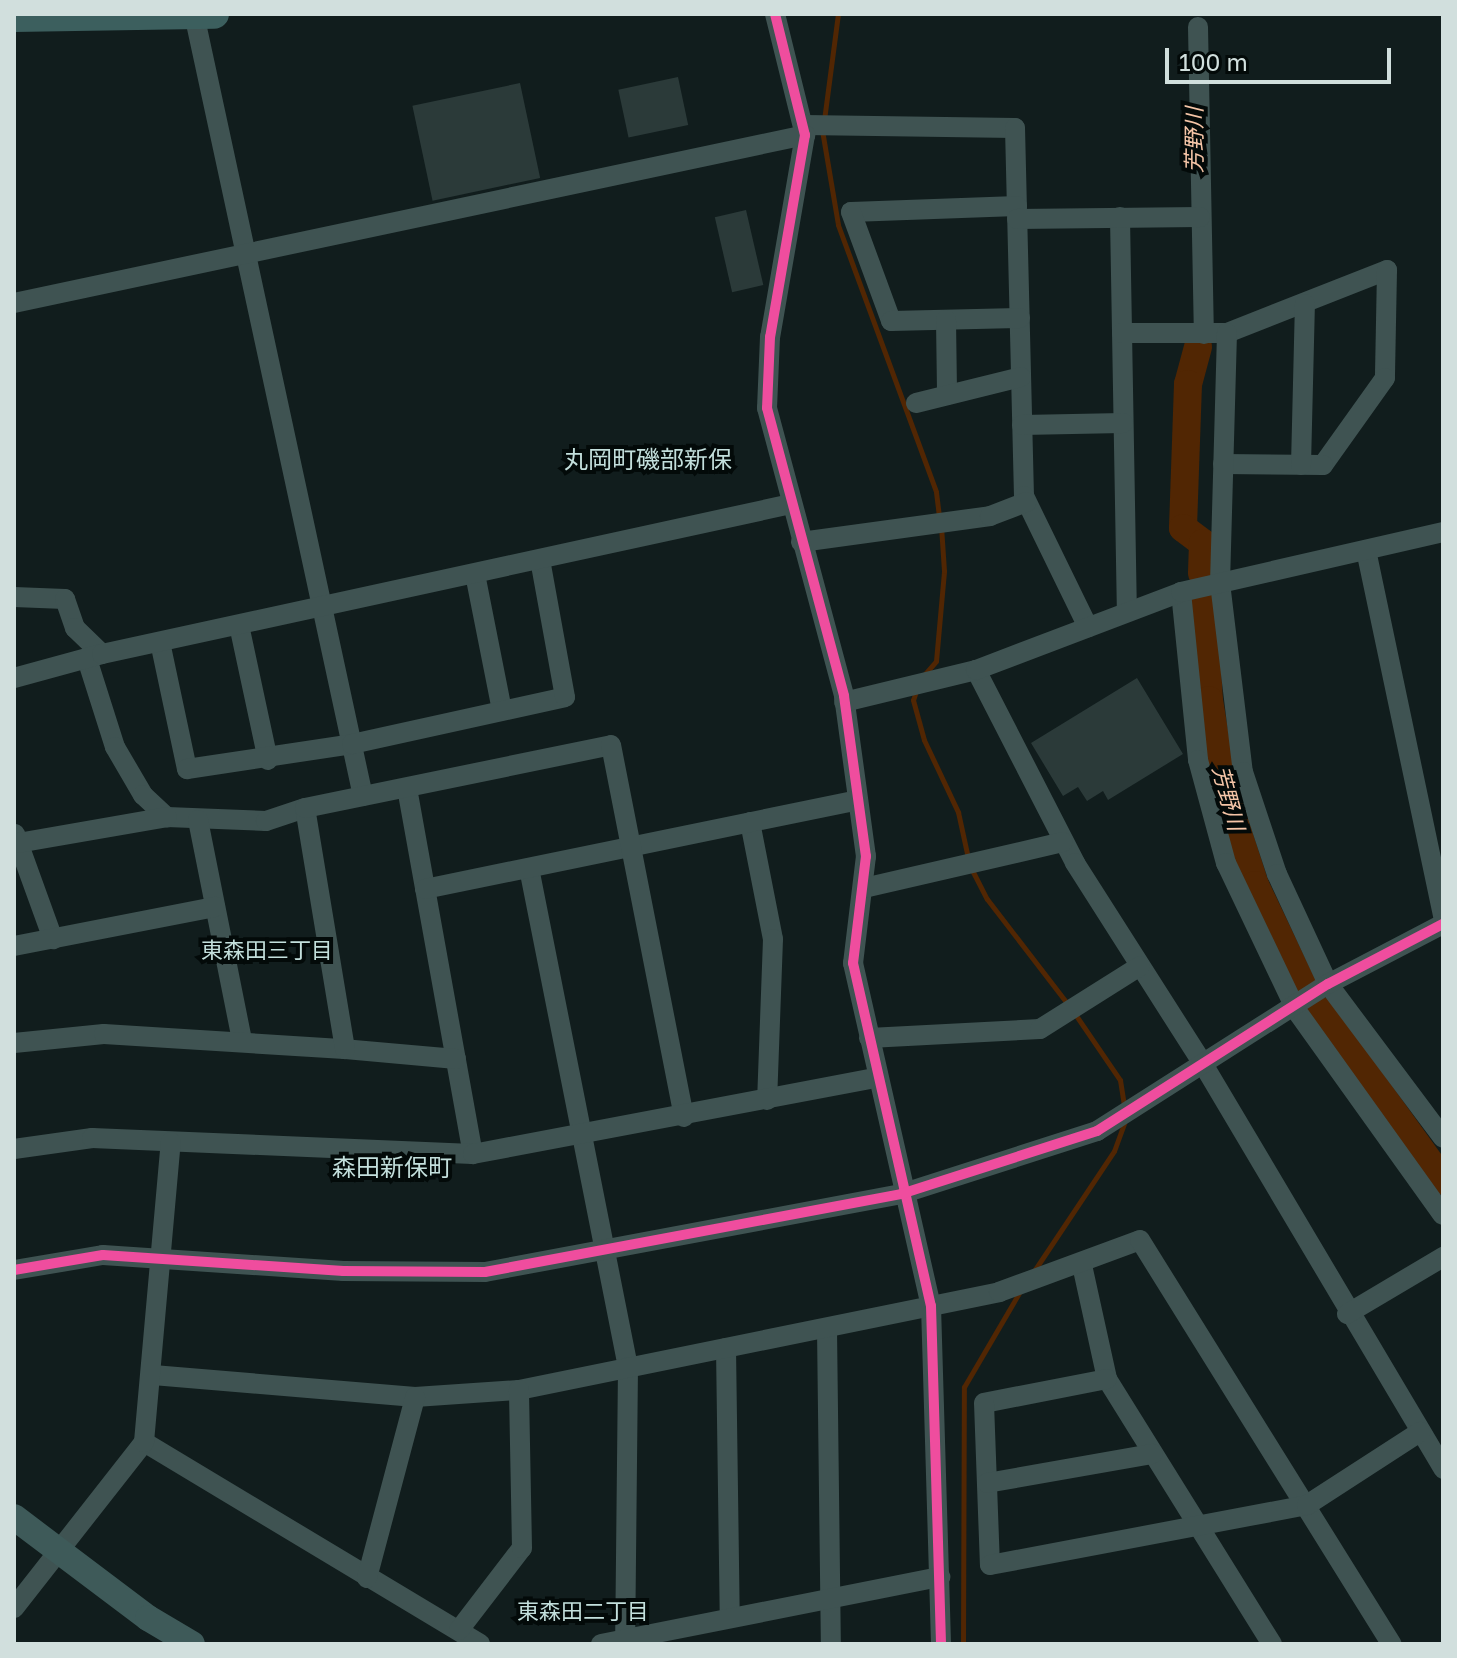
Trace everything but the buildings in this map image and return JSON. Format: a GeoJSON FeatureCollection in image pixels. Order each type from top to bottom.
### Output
{"type":"FeatureCollection","features":[{"type":"Feature","properties":{"kind":"highway"},"geometry":{"type":"LineString","coordinates":[[14,17],[214,14]]}},
{"type":"Feature","properties":{"kind":"main road"},"geometry":{"type":"LineString","coordinates":[[14,1517],[58,1553],[192,1644]]}},
{"type":"Feature","properties":{"kind":"street"},"geometry":{"type":"LineString","coordinates":[[194,14],[363,796]]}},
{"type":"Feature","properties":{"kind":"street"},"geometry":{"type":"LineString","coordinates":[[775,14],[805,130],[767,379],[771,435],[844,702],[866,856],[864,888],[852,950],[901,1194],[931,1306],[941,1644]]}},
{"type":"Feature","properties":{"kind":"street"},"geometry":{"type":"LineString","coordinates":[[1198,27],[1204,334]]}},
{"type":"Feature","properties":{"kind":"street"},"geometry":{"type":"LineString","coordinates":[[14,303],[805,130],[1015,128],[1026,502],[1088,627]]}},
{"type":"Feature","properties":{"kind":"street"},"geometry":{"type":"LineString","coordinates":[[1020,318],[891,321],[851,212],[1200,217]]}},
{"type":"Feature","properties":{"kind":"street"},"geometry":{"type":"LineString","coordinates":[[1120,217],[1127,612]]}},
{"type":"Feature","properties":{"kind":"street"},"geometry":{"type":"LineString","coordinates":[[1122,333],[1227,333],[1387,270],[1385,378],[1323,465],[1223,464]]}},
{"type":"Feature","properties":{"kind":"street"},"geometry":{"type":"LineString","coordinates":[[1301,465],[1305,304]]}},
{"type":"Feature","properties":{"kind":"street"},"geometry":{"type":"LineString","coordinates":[[946,320],[947,395]]}},
{"type":"Feature","properties":{"kind":"street"},"geometry":{"type":"LineString","coordinates":[[1227,333],[1220,583],[1243,772],[1277,874],[1328,984],[1443,1138]]}},
{"type":"Feature","properties":{"kind":"street"},"geometry":{"type":"LineString","coordinates":[[916,403],[1021,377]]}},
{"type":"Feature","properties":{"kind":"street"},"geometry":{"type":"LineString","coordinates":[[1022,425],[1123,423]]}},
{"type":"Feature","properties":{"kind":"street"},"geometry":{"type":"LineString","coordinates":[[801,542],[990,516],[1026,502]]}},
{"type":"Feature","properties":{"kind":"street"},"geometry":{"type":"LineString","coordinates":[[14,678],[160,642],[791,504]]}},
{"type":"Feature","properties":{"kind":"street"},"geometry":{"type":"LineString","coordinates":[[844,702],[976,670],[1181,592],[1443,532]]}},
{"type":"Feature","properties":{"kind":"street"},"geometry":{"type":"LineString","coordinates":[[1366,550],[1443,916]]}},
{"type":"Feature","properties":{"kind":"street"},"geometry":{"type":"LineString","coordinates":[[160,642],[187,769],[268,760],[352,744],[565,697],[540,560]]}},
{"type":"Feature","properties":{"kind":"street"},"geometry":{"type":"LineString","coordinates":[[475,574],[502,710]]}},
{"type":"Feature","properties":{"kind":"street"},"geometry":{"type":"LineString","coordinates":[[1181,592],[1188,697],[1211,811],[1226,863],[1296,1010],[1443,1215]]}},
{"type":"Feature","properties":{"kind":"street"},"geometry":{"type":"LineString","coordinates":[[14,597],[65,599],[75,628],[95,658],[115,747],[143,795],[167,817]]}},
{"type":"Feature","properties":{"kind":"street"},"geometry":{"type":"LineString","coordinates":[[239,625],[268,760]]}},
{"type":"Feature","properties":{"kind":"street"},"geometry":{"type":"LineString","coordinates":[[976,670],[1063,842],[1203,1064],[1347,1314],[1443,1469]]}},
{"type":"Feature","properties":{"kind":"street"},"geometry":{"type":"LineString","coordinates":[[53,939],[16,837],[167,817],[266,821],[305,808],[611,745],[684,1117]]}},
{"type":"Feature","properties":{"kind":"street"},"geometry":{"type":"LineString","coordinates":[[407,788],[473,1154]]}},
{"type":"Feature","properties":{"kind":"street"},"geometry":{"type":"LineString","coordinates":[[425,889],[858,800]]}},
{"type":"Feature","properties":{"kind":"street"},"geometry":{"type":"LineString","coordinates":[[305,808],[345,1049]]}},
{"type":"Feature","properties":{"kind":"street"},"geometry":{"type":"LineString","coordinates":[[198,820],[242,1041]]}},
{"type":"Feature","properties":{"kind":"street"},"geometry":{"type":"LineString","coordinates":[[750,822],[773,939],[767,1100]]}},
{"type":"Feature","properties":{"kind":"street"},"geometry":{"type":"LineString","coordinates":[[864,888],[1063,842]]}},
{"type":"Feature","properties":{"kind":"street"},"geometry":{"type":"LineString","coordinates":[[529,868],[628,1367],[625,1640]]}},
{"type":"Feature","properties":{"kind":"street"},"geometry":{"type":"LineString","coordinates":[[14,946],[215,907]]}},
{"type":"Feature","properties":{"kind":"street"},"geometry":{"type":"LineString","coordinates":[[14,1270],[60,1258],[161,1256],[405,1274],[485,1272],[901,1194],[1097,1131],[1296,1010],[1328,984],[1443,924]]}},
{"type":"Feature","properties":{"kind":"street"},"geometry":{"type":"LineString","coordinates":[[869,1038],[1040,1029],[1140,966]]}},
{"type":"Feature","properties":{"kind":"street"},"geometry":{"type":"LineString","coordinates":[[14,1043],[104,1034],[242,1041],[456,1059]]}},
{"type":"Feature","properties":{"kind":"street"},"geometry":{"type":"LineString","coordinates":[[14,1149],[92,1138],[473,1154],[581,1137],[877,1078]]}},
{"type":"Feature","properties":{"kind":"street"},"geometry":{"type":"LineString","coordinates":[[14,1608],[144,1442],[153,1375],[171,1142]]}},
{"type":"Feature","properties":{"kind":"street"},"geometry":{"type":"LineString","coordinates":[[153,1375],[415,1397],[519,1390],[999,1292],[1082,1265],[1140,1240],[1391,1644]]}},
{"type":"Feature","properties":{"kind":"street"},"geometry":{"type":"LineString","coordinates":[[1347,1314],[1443,1257]]}},
{"type":"Feature","properties":{"kind":"street"},"geometry":{"type":"LineString","coordinates":[[1082,1265],[1107,1379],[1152,1454],[1202,1526],[1272,1644]]}},
{"type":"Feature","properties":{"kind":"street"},"geometry":{"type":"LineString","coordinates":[[827,1329],[831,1644]]}},
{"type":"Feature","properties":{"kind":"street"},"geometry":{"type":"LineString","coordinates":[[726,1348],[730,1618]]}},
{"type":"Feature","properties":{"kind":"street"},"geometry":{"type":"LineString","coordinates":[[1107,1379],[984,1403],[990,1565],[1307,1505],[1420,1432]]}},
{"type":"Feature","properties":{"kind":"street"},"geometry":{"type":"LineString","coordinates":[[459,1630],[522,1548],[519,1390]]}},
{"type":"Feature","properties":{"kind":"street"},"geometry":{"type":"LineString","coordinates":[[367,1578],[415,1397]]}},
{"type":"Feature","properties":{"kind":"street"},"geometry":{"type":"LineString","coordinates":[[144,1442],[480,1644]]}},
{"type":"Feature","properties":{"kind":"street"},"geometry":{"type":"LineString","coordinates":[[987,1483],[1152,1454]]}},
{"type":"Feature","properties":{"kind":"street"},"geometry":{"type":"LineString","coordinates":[[601,1644],[940,1577]]}},
{"type":"Feature","properties":{"kind":"waterway"},"geometry":{"type":"LineString","coordinates":[[824,120],[838,14]]}},
{"type":"Feature","properties":{"kind":"waterway"},"geometry":{"type":"LineString","coordinates":[[822,130],[838,225],[936,492],[939,516]]}},
{"type":"Feature","properties":{"kind":"waterway","name":"芳野川"},"geometry":{"type":"LineString","coordinates":[[1198,347],[1188,384],[1183,528],[1203,543],[1202,573]]}},
{"type":"Feature","properties":{"kind":"waterway"},"geometry":{"type":"LineString","coordinates":[[924,675],[936,661],[944,571],[941,526]]}},
{"type":"Feature","properties":{"kind":"waterway","name":"芳野川"},"geometry":{"type":"LineString","coordinates":[[1203,600],[1209,700],[1223,786],[1255,885],[1302,984]]}},
{"type":"Feature","properties":{"kind":"waterway"},"geometry":{"type":"LineString","coordinates":[[916,691],[913,700],[924,740],[958,812],[968,858]]}},
{"type":"Feature","properties":{"kind":"waterway"},"geometry":{"type":"LineString","coordinates":[[971,868],[987,899],[1069,1006]]}},
{"type":"Feature","properties":{"kind":"waterway","name":"芳野川"},"geometry":{"type":"LineString","coordinates":[[1321,1011],[1443,1181]]}},
{"type":"Feature","properties":{"kind":"waterway"},"geometry":{"type":"LineString","coordinates":[[1075,1014],[1120,1080],[1124,1106]]}},
{"type":"Feature","properties":{"kind":"waterway"},"geometry":{"type":"LineString","coordinates":[[1034,1271],[1114,1151],[1124,1123]]}},
{"type":"Feature","properties":{"kind":"waterway"},"geometry":{"type":"LineString","coordinates":[[963,1644],[964,1387],[1019,1293]]}},
{"type":"Feature","properties":{"kind":"cycle path"},"geometry":{"type":"LineString","coordinates":[[775,14],[805,135],[770,337],[767,408],[844,696],[866,856],[853,963],[931,1306],[941,1644]]}},
{"type":"Feature","properties":{"kind":"cycle path"},"geometry":{"type":"LineString","coordinates":[[14,1270],[103,1255],[343,1271],[485,1272],[901,1194],[1097,1131],[1328,984],[1443,924]]}},
{"type":"Feature","properties":{"kind":"district","name":"丸岡町磯部新保"},"geometry":{"type":"Point","coordinates":[648,459]}},
{"type":"Feature","properties":{"kind":"district","name":"東森田三丁目"},"geometry":{"type":"Point","coordinates":[267,950]}},
{"type":"Feature","properties":{"kind":"district","name":"森田新保町"},"geometry":{"type":"Point","coordinates":[392,1167]}},
{"type":"Feature","properties":{"kind":"district","name":"東森田二丁目"},"geometry":{"type":"Point","coordinates":[583,1611]}}]}
